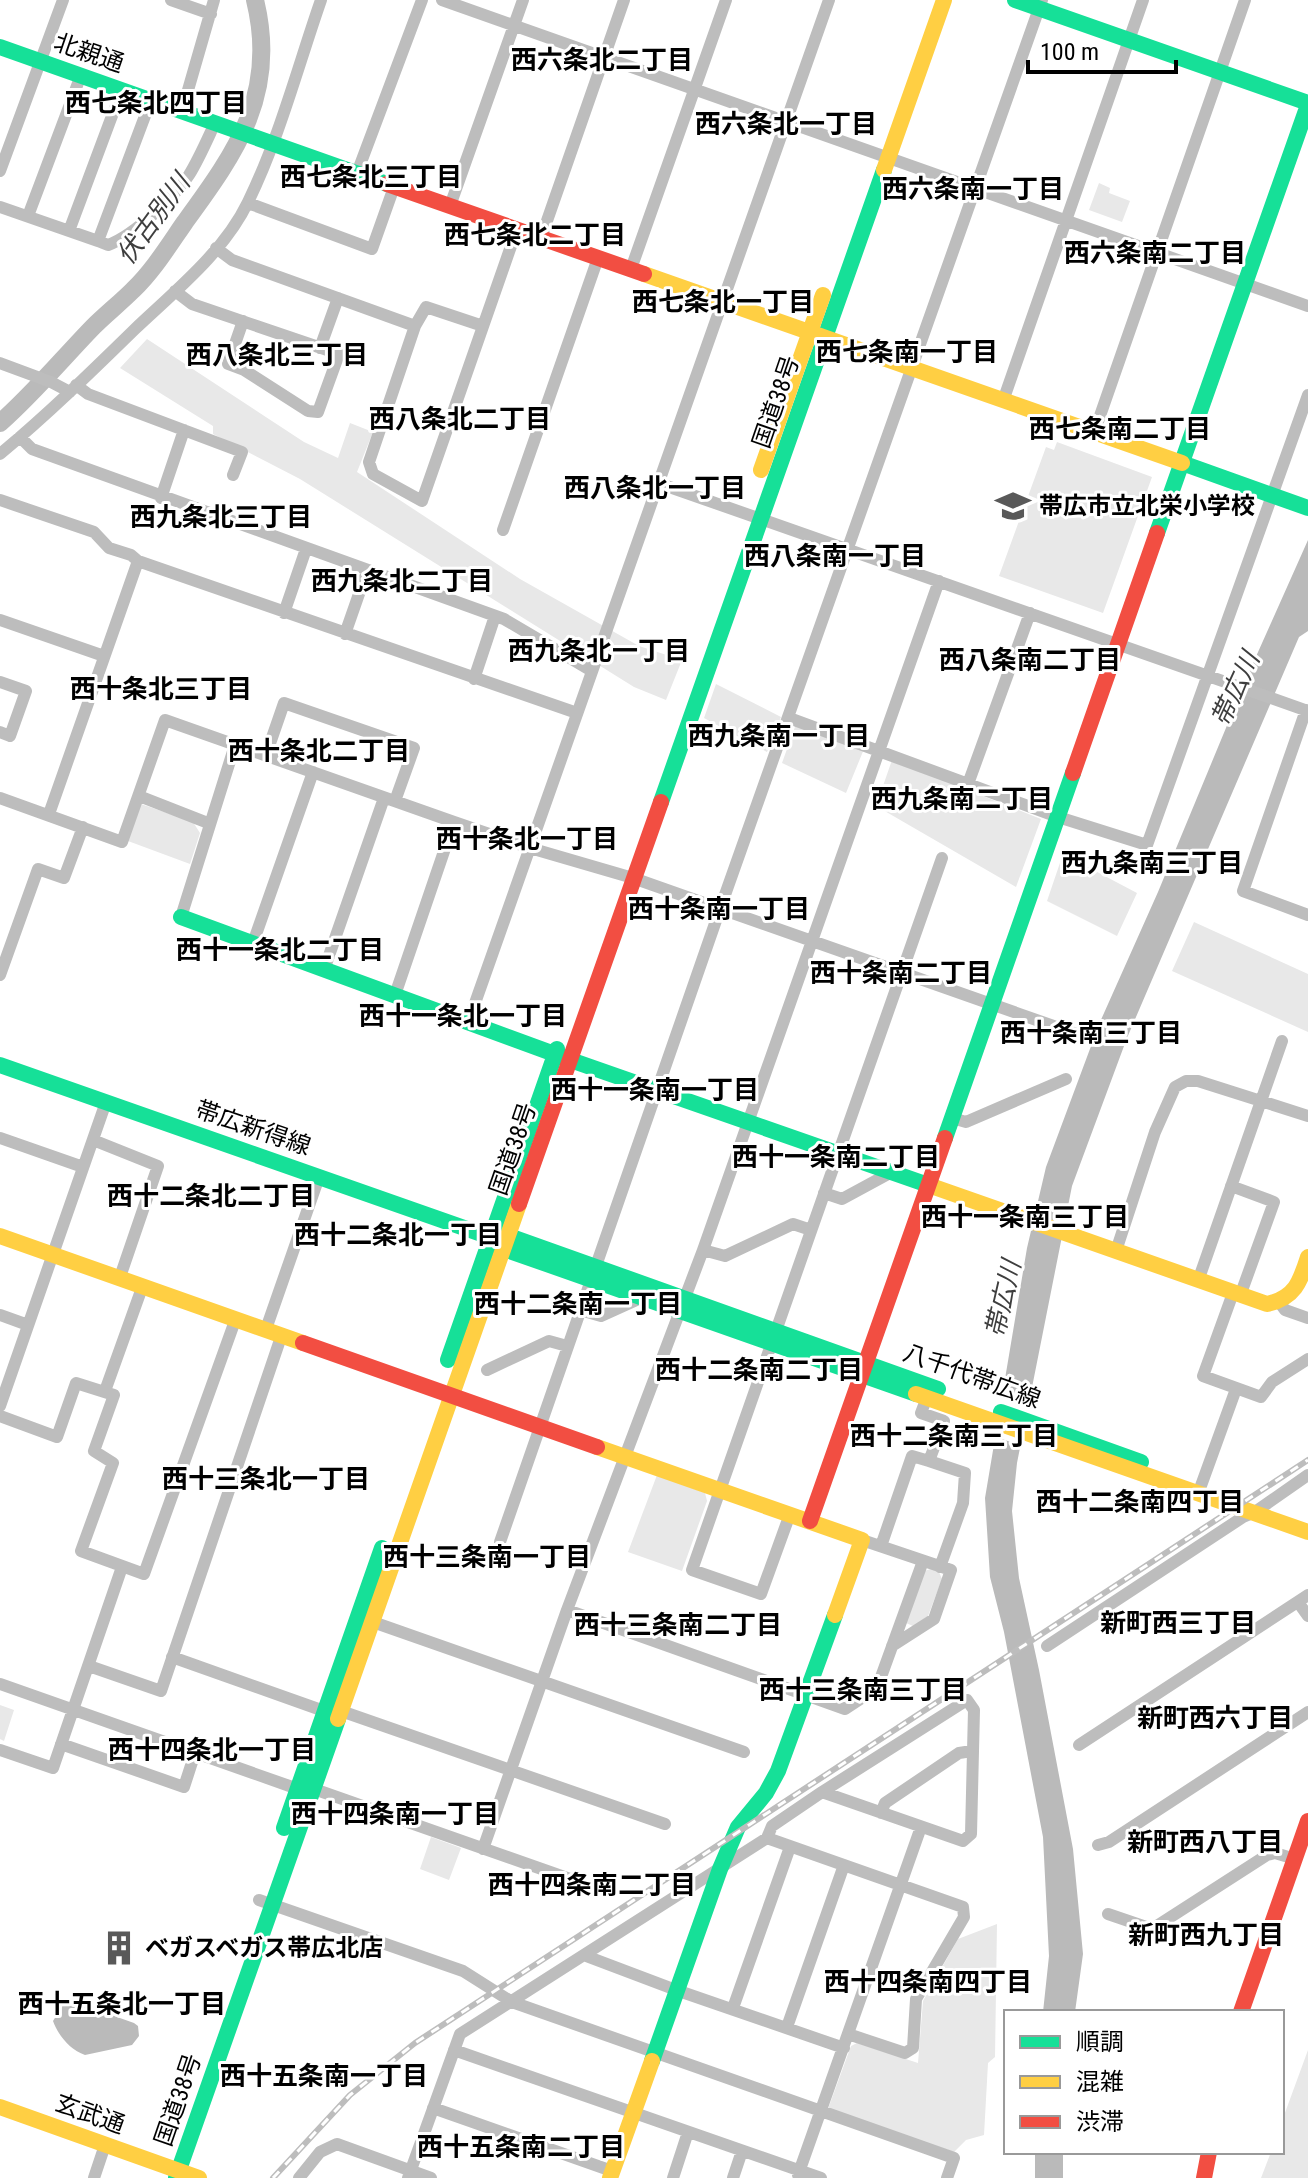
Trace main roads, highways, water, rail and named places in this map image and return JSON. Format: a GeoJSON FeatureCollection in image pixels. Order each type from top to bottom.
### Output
{"type":"FeatureCollection","features":[{"type":"Feature","properties":{"kind":"main road","name":"国道38号"},"geometry":{"type":"LineString","coordinates":[[306,1789],[324,1711],[365,1619],[445,1393],[506,1243],[563,1057],[880,155],[929,0]]}},
{"type":"Feature","properties":{"kind":"main road","name":"国道38号"},"geometry":{"type":"LineString","coordinates":[[880,155],[944,0]]}},
{"type":"Feature","properties":{"kind":"main road"},"geometry":{"type":"LineString","coordinates":[[810,1521],[1308,104],[1040,4],[1015,0]]}},
{"type":"Feature","properties":{"kind":"main road","name":"北親通"},"geometry":{"type":"LineString","coordinates":[[0,47],[1308,508]]}},
{"type":"Feature","properties":{"kind":"main road"},"geometry":{"type":"LineString","coordinates":[[181,917],[748,1123],[1267,1304],[1289,1299],[1296,1290],[1308,1257]]}},
{"type":"Feature","properties":{"kind":"main road","name":"国道38号"},"geometry":{"type":"LineString","coordinates":[[445,1393],[490,1237],[563,1057]]}},
{"type":"Feature","properties":{"kind":"main road","name":"帯広新得線"},"geometry":{"type":"LineString","coordinates":[[0,1065],[490,1237]]}},
{"type":"Feature","properties":{"kind":"main road"},"geometry":{"type":"LineString","coordinates":[[0,1236],[862,1540],[778,1771],[766,1793],[738,1827],[720,1869],[611,2175]]}},
{"type":"Feature","properties":{"kind":"main road","name":"八千代帯広線"},"geometry":{"type":"LineString","coordinates":[[490,1237],[1200,1489],[1308,1521]]}},
{"type":"Feature","properties":{"kind":"main road","name":"八千代帯広線"},"geometry":{"type":"LineString","coordinates":[[593,1273],[643,1297],[682,1304]]}},
{"type":"Feature","properties":{"kind":"main road","name":"八千代帯広線"},"geometry":{"type":"LineString","coordinates":[[864,1369],[927,1397],[991,1414]]}},
{"type":"Feature","properties":{"kind":"main road","name":"八千代帯広線"},"geometry":{"type":"LineString","coordinates":[[1260,1509],[1308,1532]]}},
{"type":"Feature","properties":{"kind":"main road","name":"国道38号"},"geometry":{"type":"LineString","coordinates":[[170,2173],[306,1789],[341,1711],[365,1619]]}},
{"type":"Feature","properties":{"kind":"main road"},"geometry":{"type":"LineString","coordinates":[[1242,2010],[1308,1821]]}},
{"type":"Feature","properties":{"kind":"main road","name":"玄武通"},"geometry":{"type":"LineString","coordinates":[[0,2107],[105,2145],[170,2173],[199,2178]]}},
{"type":"Feature","properties":{"kind":"main road"},"geometry":{"type":"LineString","coordinates":[[1204,2178],[1209,2154]]}},
{"type":"Feature","properties":{"kind":"waterway","name":"伏古別川"},"geometry":{"type":"LineString","coordinates":[[0,423],[147,275],[221,170],[236,145],[257,92],[261,33],[255,0]]}},
{"type":"Feature","properties":{"kind":"railway"},"geometry":{"type":"LineString","coordinates":[[273,2178],[350,2095],[415,2043],[1308,1460]]}},
{"type":"Feature","properties":{"kind":"place","name":"帯広市立北栄小学校"},"geometry":{"type":"Point","coordinates":[1013,506]}},
{"type":"Feature","properties":{"kind":"place","name":"ベガスベガス帯広北店"},"geometry":{"type":"Point","coordinates":[119,1948]}},
{"type":"Feature","properties":{"kind":"district","name":"西六条北二丁目"},"geometry":{"type":"Point","coordinates":[602,60]}},
{"type":"Feature","properties":{"kind":"district","name":"西七条北四丁目"},"geometry":{"type":"Point","coordinates":[156,103]}},
{"type":"Feature","properties":{"kind":"district","name":"西六条北一丁目"},"geometry":{"type":"Point","coordinates":[786,124]}},
{"type":"Feature","properties":{"kind":"district","name":"西七条北三丁目"},"geometry":{"type":"Point","coordinates":[371,177]}},
{"type":"Feature","properties":{"kind":"district","name":"西六条南一丁目"},"geometry":{"type":"Point","coordinates":[973,189]}},
{"type":"Feature","properties":{"kind":"district","name":"西七条北二丁目"},"geometry":{"type":"Point","coordinates":[535,235]}},
{"type":"Feature","properties":{"kind":"district","name":"西六条南二丁目"},"geometry":{"type":"Point","coordinates":[1155,253]}},
{"type":"Feature","properties":{"kind":"district","name":"西七条北一丁目"},"geometry":{"type":"Point","coordinates":[723,302]}},
{"type":"Feature","properties":{"kind":"district","name":"西七条南一丁目"},"geometry":{"type":"Point","coordinates":[907,352]}},
{"type":"Feature","properties":{"kind":"district","name":"西八条北三丁目"},"geometry":{"type":"Point","coordinates":[277,355]}},
{"type":"Feature","properties":{"kind":"district","name":"西八条北二丁目"},"geometry":{"type":"Point","coordinates":[460,419]}},
{"type":"Feature","properties":{"kind":"district","name":"西七条南二丁目"},"geometry":{"type":"Point","coordinates":[1120,429]}},
{"type":"Feature","properties":{"kind":"district","name":"西八条北一丁目"},"geometry":{"type":"Point","coordinates":[655,488]}},
{"type":"Feature","properties":{"kind":"district","name":"西九条北三丁目"},"geometry":{"type":"Point","coordinates":[221,517]}},
{"type":"Feature","properties":{"kind":"district","name":"西八条南一丁目"},"geometry":{"type":"Point","coordinates":[835,556]}},
{"type":"Feature","properties":{"kind":"district","name":"西九条北二丁目"},"geometry":{"type":"Point","coordinates":[402,581]}},
{"type":"Feature","properties":{"kind":"district","name":"西九条北一丁目"},"geometry":{"type":"Point","coordinates":[599,651]}},
{"type":"Feature","properties":{"kind":"district","name":"西八条南二丁目"},"geometry":{"type":"Point","coordinates":[1030,660]}},
{"type":"Feature","properties":{"kind":"district","name":"西十条北三丁目"},"geometry":{"type":"Point","coordinates":[161,689]}},
{"type":"Feature","properties":{"kind":"district","name":"西九条南一丁目"},"geometry":{"type":"Point","coordinates":[779,736]}},
{"type":"Feature","properties":{"kind":"district","name":"西十条北二丁目"},"geometry":{"type":"Point","coordinates":[319,751]}},
{"type":"Feature","properties":{"kind":"district","name":"西九条南二丁目"},"geometry":{"type":"Point","coordinates":[962,799]}},
{"type":"Feature","properties":{"kind":"district","name":"西十条北一丁目"},"geometry":{"type":"Point","coordinates":[527,839]}},
{"type":"Feature","properties":{"kind":"district","name":"西九条南三丁目"},"geometry":{"type":"Point","coordinates":[1152,863]}},
{"type":"Feature","properties":{"kind":"district","name":"西十条南一丁目"},"geometry":{"type":"Point","coordinates":[719,909]}},
{"type":"Feature","properties":{"kind":"district","name":"西十一条北二丁目"},"geometry":{"type":"Point","coordinates":[280,950]}},
{"type":"Feature","properties":{"kind":"district","name":"西十条南二丁目"},"geometry":{"type":"Point","coordinates":[901,973]}},
{"type":"Feature","properties":{"kind":"district","name":"西十一条北一丁目"},"geometry":{"type":"Point","coordinates":[463,1016]}},
{"type":"Feature","properties":{"kind":"district","name":"西十条南三丁目"},"geometry":{"type":"Point","coordinates":[1091,1033]}},
{"type":"Feature","properties":{"kind":"district","name":"西十一条南一丁目"},"geometry":{"type":"Point","coordinates":[655,1090]}},
{"type":"Feature","properties":{"kind":"district","name":"西十一条南二丁目"},"geometry":{"type":"Point","coordinates":[836,1157]}},
{"type":"Feature","properties":{"kind":"district","name":"西十二条北二丁目"},"geometry":{"type":"Point","coordinates":[211,1196]}},
{"type":"Feature","properties":{"kind":"district","name":"西十一条南三丁目"},"geometry":{"type":"Point","coordinates":[1025,1217]}},
{"type":"Feature","properties":{"kind":"district","name":"西十二条北一丁目"},"geometry":{"type":"Point","coordinates":[398,1235]}},
{"type":"Feature","properties":{"kind":"district","name":"西十二条南一丁目"},"geometry":{"type":"Point","coordinates":[578,1304]}},
{"type":"Feature","properties":{"kind":"district","name":"西十二条南二丁目"},"geometry":{"type":"Point","coordinates":[759,1370]}},
{"type":"Feature","properties":{"kind":"district","name":"西十二条南三丁目"},"geometry":{"type":"Point","coordinates":[954,1436]}},
{"type":"Feature","properties":{"kind":"district","name":"西十三条北一丁目"},"geometry":{"type":"Point","coordinates":[266,1479]}},
{"type":"Feature","properties":{"kind":"district","name":"西十二条南四丁目"},"geometry":{"type":"Point","coordinates":[1140,1502]}},
{"type":"Feature","properties":{"kind":"district","name":"西十三条南一丁目"},"geometry":{"type":"Point","coordinates":[487,1557]}},
{"type":"Feature","properties":{"kind":"district","name":"新町西三丁目"},"geometry":{"type":"Point","coordinates":[1178,1623]}},
{"type":"Feature","properties":{"kind":"district","name":"西十三条南二丁目"},"geometry":{"type":"Point","coordinates":[678,1625]}},
{"type":"Feature","properties":{"kind":"district","name":"西十三条南三丁目"},"geometry":{"type":"Point","coordinates":[863,1690]}},
{"type":"Feature","properties":{"kind":"district","name":"新町西六丁目"},"geometry":{"type":"Point","coordinates":[1215,1718]}},
{"type":"Feature","properties":{"kind":"district","name":"西十四条北一丁目"},"geometry":{"type":"Point","coordinates":[212,1750]}},
{"type":"Feature","properties":{"kind":"district","name":"西十四条南一丁目"},"geometry":{"type":"Point","coordinates":[395,1814]}},
{"type":"Feature","properties":{"kind":"district","name":"新町西八丁目"},"geometry":{"type":"Point","coordinates":[1205,1842]}},
{"type":"Feature","properties":{"kind":"district","name":"西十四条南二丁目"},"geometry":{"type":"Point","coordinates":[592,1885]}},
{"type":"Feature","properties":{"kind":"district","name":"新町西九丁目"},"geometry":{"type":"Point","coordinates":[1206,1935]}},
{"type":"Feature","properties":{"kind":"district","name":"西十四条南四丁目"},"geometry":{"type":"Point","coordinates":[928,1982]}},
{"type":"Feature","properties":{"kind":"district","name":"西十五条北一丁目"},"geometry":{"type":"Point","coordinates":[122,2004]}},
{"type":"Feature","properties":{"kind":"district","name":"西十五条南一丁目"},"geometry":{"type":"Point","coordinates":[324,2076]}},
{"type":"Feature","properties":{"kind":"district","name":"西十五条南二丁目"},"geometry":{"type":"Point","coordinates":[521,2147]}},
{"type":"Feature","properties":{"kind":"water label","name":"帯広川"},"geometry":{"type":"Point","coordinates":[1235,689]}},
{"type":"Feature","properties":{"kind":"water label","name":"帯広川"},"geometry":{"type":"Point","coordinates":[1003,1299]}}]}
